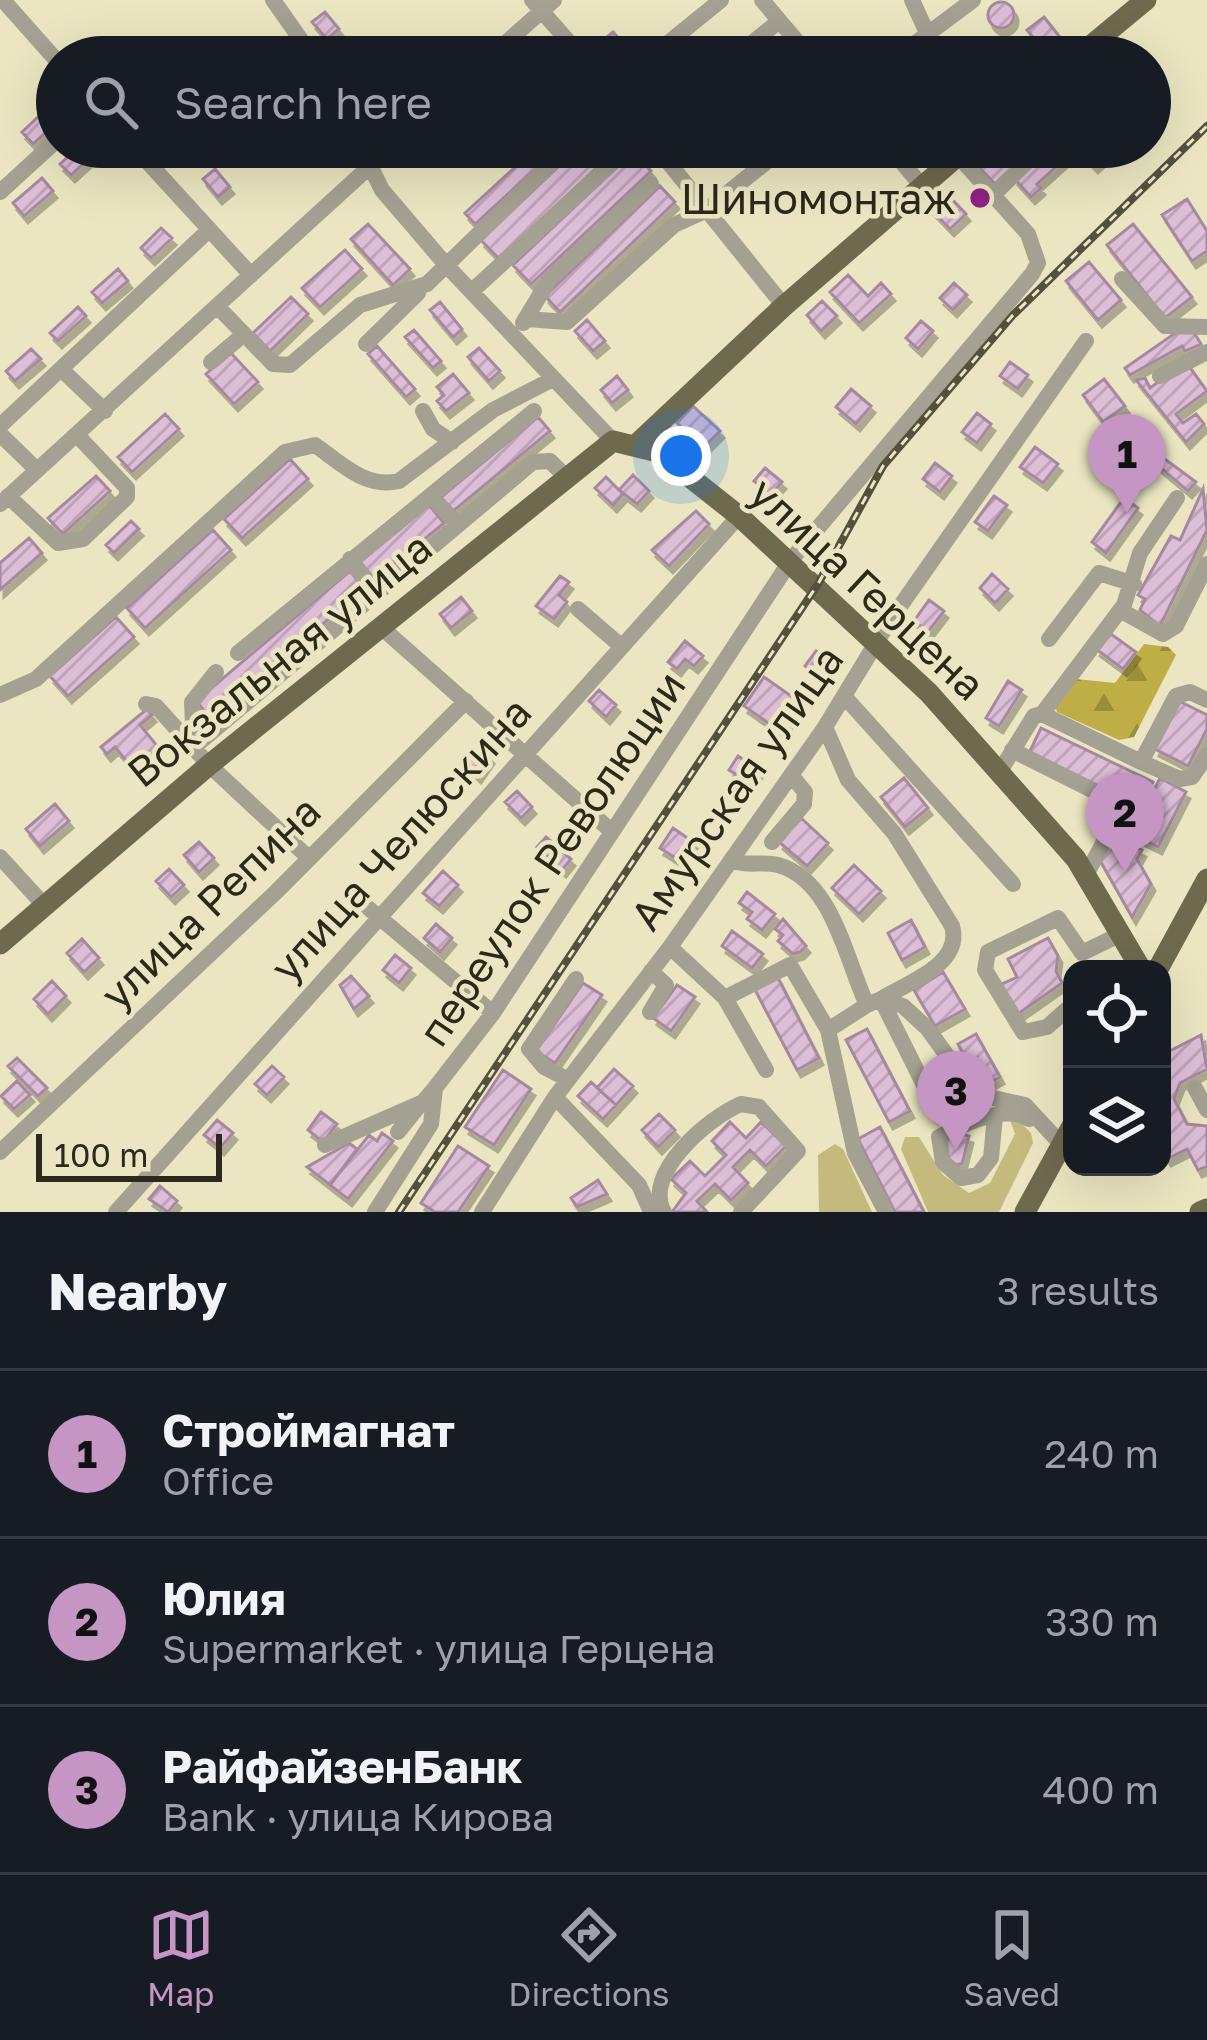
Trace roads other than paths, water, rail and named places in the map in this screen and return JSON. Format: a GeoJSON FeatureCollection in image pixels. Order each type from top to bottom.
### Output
{"type":"FeatureCollection","features":[{"type":"Feature","properties":{"kind":"main road"},"geometry":{"type":"LineString","coordinates":[[1102,36],[1146,0]]}},
{"type":"Feature","properties":{"kind":"main road"},"geometry":{"type":"LineString","coordinates":[[637,444],[784,306],[943,168]]}},
{"type":"Feature","properties":{"kind":"main road","name":"улица Герцена"},"geometry":{"type":"LineString","coordinates":[[613,441],[658,452],[791,560],[878,644],[1000,771],[1086,875],[1137,960]]}},
{"type":"Feature","properties":{"kind":"main road","name":"Вокзальная улица"},"geometry":{"type":"LineString","coordinates":[[0,944],[208,765],[613,441]]}},
{"type":"Feature","properties":{"kind":"main road"},"geometry":{"type":"LineString","coordinates":[[1163,960],[1207,879]]}},
{"type":"Feature","properties":{"kind":"main road"},"geometry":{"type":"LineString","coordinates":[[1025,1212],[1063,1143]]}},
{"type":"Feature","properties":{"kind":"street"},"geometry":{"type":"LineString","coordinates":[[3,0],[36,38]]}},
{"type":"Feature","properties":{"kind":"street"},"geometry":{"type":"LineString","coordinates":[[273,0],[298,36]]}},
{"type":"Feature","properties":{"kind":"street"},"geometry":{"type":"LineString","coordinates":[[677,36],[721,0]]}},
{"type":"Feature","properties":{"kind":"street"},"geometry":{"type":"LineString","coordinates":[[762,0],[791,36]]}},
{"type":"Feature","properties":{"kind":"street"},"geometry":{"type":"LineString","coordinates":[[911,0],[929,36]]}},
{"type":"Feature","properties":{"kind":"street"},"geometry":{"type":"LineString","coordinates":[[922,36],[973,0]]}},
{"type":"Feature","properties":{"kind":"street"},"geometry":{"type":"LineString","coordinates":[[511,36],[542,4],[566,36]]}},
{"type":"Feature","properties":{"kind":"street"},"geometry":{"type":"LineString","coordinates":[[761,36],[778,22]]}},
{"type":"Feature","properties":{"kind":"street"},"geometry":{"type":"LineString","coordinates":[[0,192],[36,159]]}},
{"type":"Feature","properties":{"kind":"street"},"geometry":{"type":"LineString","coordinates":[[153,168],[251,275]]}},
{"type":"Feature","properties":{"kind":"street"},"geometry":{"type":"LineString","coordinates":[[77,435],[127,488],[127,497],[82,539],[58,543],[4,500],[367,168]]}},
{"type":"Feature","properties":{"kind":"street"},"geometry":{"type":"LineString","coordinates":[[370,168],[382,190],[447,266],[613,441]]}},
{"type":"Feature","properties":{"kind":"street"},"geometry":{"type":"LineString","coordinates":[[366,344],[547,168]]}},
{"type":"Feature","properties":{"kind":"street"},"geometry":{"type":"LineString","coordinates":[[472,291],[607,168]]}},
{"type":"Feature","properties":{"kind":"street"},"geometry":{"type":"LineString","coordinates":[[672,168],[784,306]]}},
{"type":"Feature","properties":{"kind":"street"},"geometry":{"type":"LineString","coordinates":[[527,320],[567,322],[674,225],[705,211],[759,168]]}},
{"type":"Feature","properties":{"kind":"street"},"geometry":{"type":"LineString","coordinates":[[907,168],[922,186]]}},
{"type":"Feature","properties":{"kind":"street"},"geometry":{"type":"LineString","coordinates":[[975,168],[993,195],[1021,168]]}},
{"type":"Feature","properties":{"kind":"street"},"geometry":{"type":"LineString","coordinates":[[510,334],[527,320],[549,280],[651,184]]}},
{"type":"Feature","properties":{"kind":"street","name":"переулок Революции"},"geometry":{"type":"LineString","coordinates":[[325,1145],[429,1095],[493,1012],[791,560],[1032,274],[1038,263],[1036,251],[993,195]]}},
{"type":"Feature","properties":{"kind":"street"},"geometry":{"type":"LineString","coordinates":[[37,470],[0,430],[209,230]]}},
{"type":"Feature","properties":{"kind":"street"},"geometry":{"type":"LineString","coordinates":[[1122,278],[1165,326],[1207,326]]}},
{"type":"Feature","properties":{"kind":"street"},"geometry":{"type":"LineString","coordinates":[[217,307],[273,364],[290,365],[360,305],[427,284]]}},
{"type":"Feature","properties":{"kind":"street"},"geometry":{"type":"LineString","coordinates":[[211,362],[243,335]]}},
{"type":"Feature","properties":{"kind":"street","name":"Амурская улица"},"geometry":{"type":"LineString","coordinates":[[482,1212],[567,1079],[670,947],[825,728],[1086,341]]}},
{"type":"Feature","properties":{"kind":"street"},"geometry":{"type":"LineString","coordinates":[[1160,376],[1207,352]]}},
{"type":"Feature","properties":{"kind":"street"},"geometry":{"type":"LineString","coordinates":[[62,370],[105,411]]}},
{"type":"Feature","properties":{"kind":"street"},"geometry":{"type":"LineString","coordinates":[[0,695],[36,679],[285,452],[315,445],[381,485],[399,482],[509,399],[553,379]]}},
{"type":"Feature","properties":{"kind":"street"},"geometry":{"type":"LineString","coordinates":[[423,411],[433,429],[452,442]]}},
{"type":"Feature","properties":{"kind":"street"},"geometry":{"type":"LineString","coordinates":[[238,653],[534,411]]}},
{"type":"Feature","properties":{"kind":"street"},"geometry":{"type":"LineString","coordinates":[[194,747],[533,462],[550,461],[566,477]]}},
{"type":"Feature","properties":{"kind":"street"},"geometry":{"type":"LineString","coordinates":[[431,496],[457,524]]}},
{"type":"Feature","properties":{"kind":"street"},"geometry":{"type":"LineString","coordinates":[[1000,771],[1030,720],[1042,714],[1120,610],[1133,584],[1140,553],[1177,498]]}},
{"type":"Feature","properties":{"kind":"street","name":"улица Челюскина"},"geometry":{"type":"LineString","coordinates":[[116,1212],[739,516]]}},
{"type":"Feature","properties":{"kind":"street"},"geometry":{"type":"LineString","coordinates":[[350,559],[375,591]]}},
{"type":"Feature","properties":{"kind":"street"},"geometry":{"type":"LineString","coordinates":[[1120,610],[1163,634],[1176,626],[1207,564]]}},
{"type":"Feature","properties":{"kind":"street"},"geometry":{"type":"LineString","coordinates":[[1049,639],[1099,573],[1133,584]]}},
{"type":"Feature","properties":{"kind":"street"},"geometry":{"type":"LineString","coordinates":[[578,609],[621,646]]}},
{"type":"Feature","properties":{"kind":"street"},"geometry":{"type":"LineString","coordinates":[[381,627],[609,830]]}},
{"type":"Feature","properties":{"kind":"street"},"geometry":{"type":"LineString","coordinates":[[194,747],[192,702],[217,672]]}},
{"type":"Feature","properties":{"kind":"street"},"geometry":{"type":"LineString","coordinates":[[1141,762],[1176,696],[1190,692],[1207,700]]}},
{"type":"Feature","properties":{"kind":"street"},"geometry":{"type":"LineString","coordinates":[[844,696],[1012,884]]}},
{"type":"Feature","properties":{"kind":"street","name":"улица Репина"},"geometry":{"type":"LineString","coordinates":[[0,1152],[309,858],[466,701]]}},
{"type":"Feature","properties":{"kind":"street"},"geometry":{"type":"LineString","coordinates":[[146,704],[156,706],[208,765],[309,858]]}},
{"type":"Feature","properties":{"kind":"street"},"geometry":{"type":"LineString","coordinates":[[1042,714],[1180,779],[1198,774],[1207,755]]}},
{"type":"Feature","properties":{"kind":"street"},"geometry":{"type":"LineString","coordinates":[[825,728],[838,763],[936,892],[956,938],[948,957],[828,1030]]}},
{"type":"Feature","properties":{"kind":"street"},"geometry":{"type":"LineString","coordinates":[[1012,750],[1116,802],[1113,825],[1086,875]]}},
{"type":"Feature","properties":{"kind":"street"},"geometry":{"type":"LineString","coordinates":[[772,842],[805,804],[805,791],[791,775]]}},
{"type":"Feature","properties":{"kind":"street"},"geometry":{"type":"LineString","coordinates":[[0,857],[43,904]]}},
{"type":"Feature","properties":{"kind":"street"},"geometry":{"type":"LineString","coordinates":[[731,860],[784,868],[823,902],[940,1117]]}},
{"type":"Feature","properties":{"kind":"street"},"geometry":{"type":"LineString","coordinates":[[361,902],[493,1012]]}},
{"type":"Feature","properties":{"kind":"street"},"geometry":{"type":"LineString","coordinates":[[1063,1013],[1046,1028],[1023,1032],[1002,1003],[984,960],[988,952],[1058,918],[1083,960]]}},
{"type":"Feature","properties":{"kind":"street"},"geometry":{"type":"LineString","coordinates":[[1085,960],[1121,934]]}},
{"type":"Feature","properties":{"kind":"street"},"geometry":{"type":"LineString","coordinates":[[670,947],[725,998],[766,1070]]}},
{"type":"Feature","properties":{"kind":"street"},"geometry":{"type":"LineString","coordinates":[[725,998],[790,965],[828,1030],[855,1153],[886,1212]]}},
{"type":"Feature","properties":{"kind":"street"},"geometry":{"type":"LineString","coordinates":[[650,1012],[665,985],[651,971]]}},
{"type":"Feature","properties":{"kind":"street"},"geometry":{"type":"LineString","coordinates":[[567,1079],[544,1067],[529,1049],[576,979]]}},
{"type":"Feature","properties":{"kind":"street"},"geometry":{"type":"LineString","coordinates":[[874,1002],[902,1006],[927,1028],[975,1094],[1025,1105],[1063,1133]]}},
{"type":"Feature","properties":{"kind":"street"},"geometry":{"type":"LineString","coordinates":[[1195,1088],[1207,1110]]}},
{"type":"Feature","properties":{"kind":"street"},"geometry":{"type":"LineString","coordinates":[[398,1132],[429,1095]]}},
{"type":"Feature","properties":{"kind":"street"},"geometry":{"type":"LineString","coordinates":[[375,1212],[425,1136],[429,1095]]}},
{"type":"Feature","properties":{"kind":"street"},"geometry":{"type":"LineString","coordinates":[[555,1097],[639,1185],[651,1212]]}},
{"type":"Feature","properties":{"kind":"street"},"geometry":{"type":"LineString","coordinates":[[664,1212],[658,1191],[668,1167],[718,1118],[740,1104],[759,1107],[798,1151],[741,1212]]}},
{"type":"Feature","properties":{"kind":"street"},"geometry":{"type":"LineString","coordinates":[[995,1116],[1018,1113],[1063,1134]]}},
{"type":"Feature","properties":{"kind":"railway"},"geometry":{"type":"LineString","coordinates":[[1171,161],[1207,126]]}},
{"type":"Feature","properties":{"kind":"railway"},"geometry":{"type":"LineString","coordinates":[[399,1212],[818,584],[883,466],[1013,315],[1164,168]]}},
{"type":"Feature","properties":{"kind":"place","name":"Шиномонтаж"},"geometry":{"type":"Point","coordinates":[980,198]}},
{"type":"Feature","properties":{"kind":"place","name":"Строймагнат"},"geometry":{"type":"Point","coordinates":[1127,513]}},
{"type":"Feature","properties":{"kind":"place","name":"Юлия"},"geometry":{"type":"Point","coordinates":[1125,872]}},
{"type":"Feature","properties":{"kind":"place","name":"РайфайзенБанк"},"geometry":{"type":"Point","coordinates":[956,1150]}}]}
